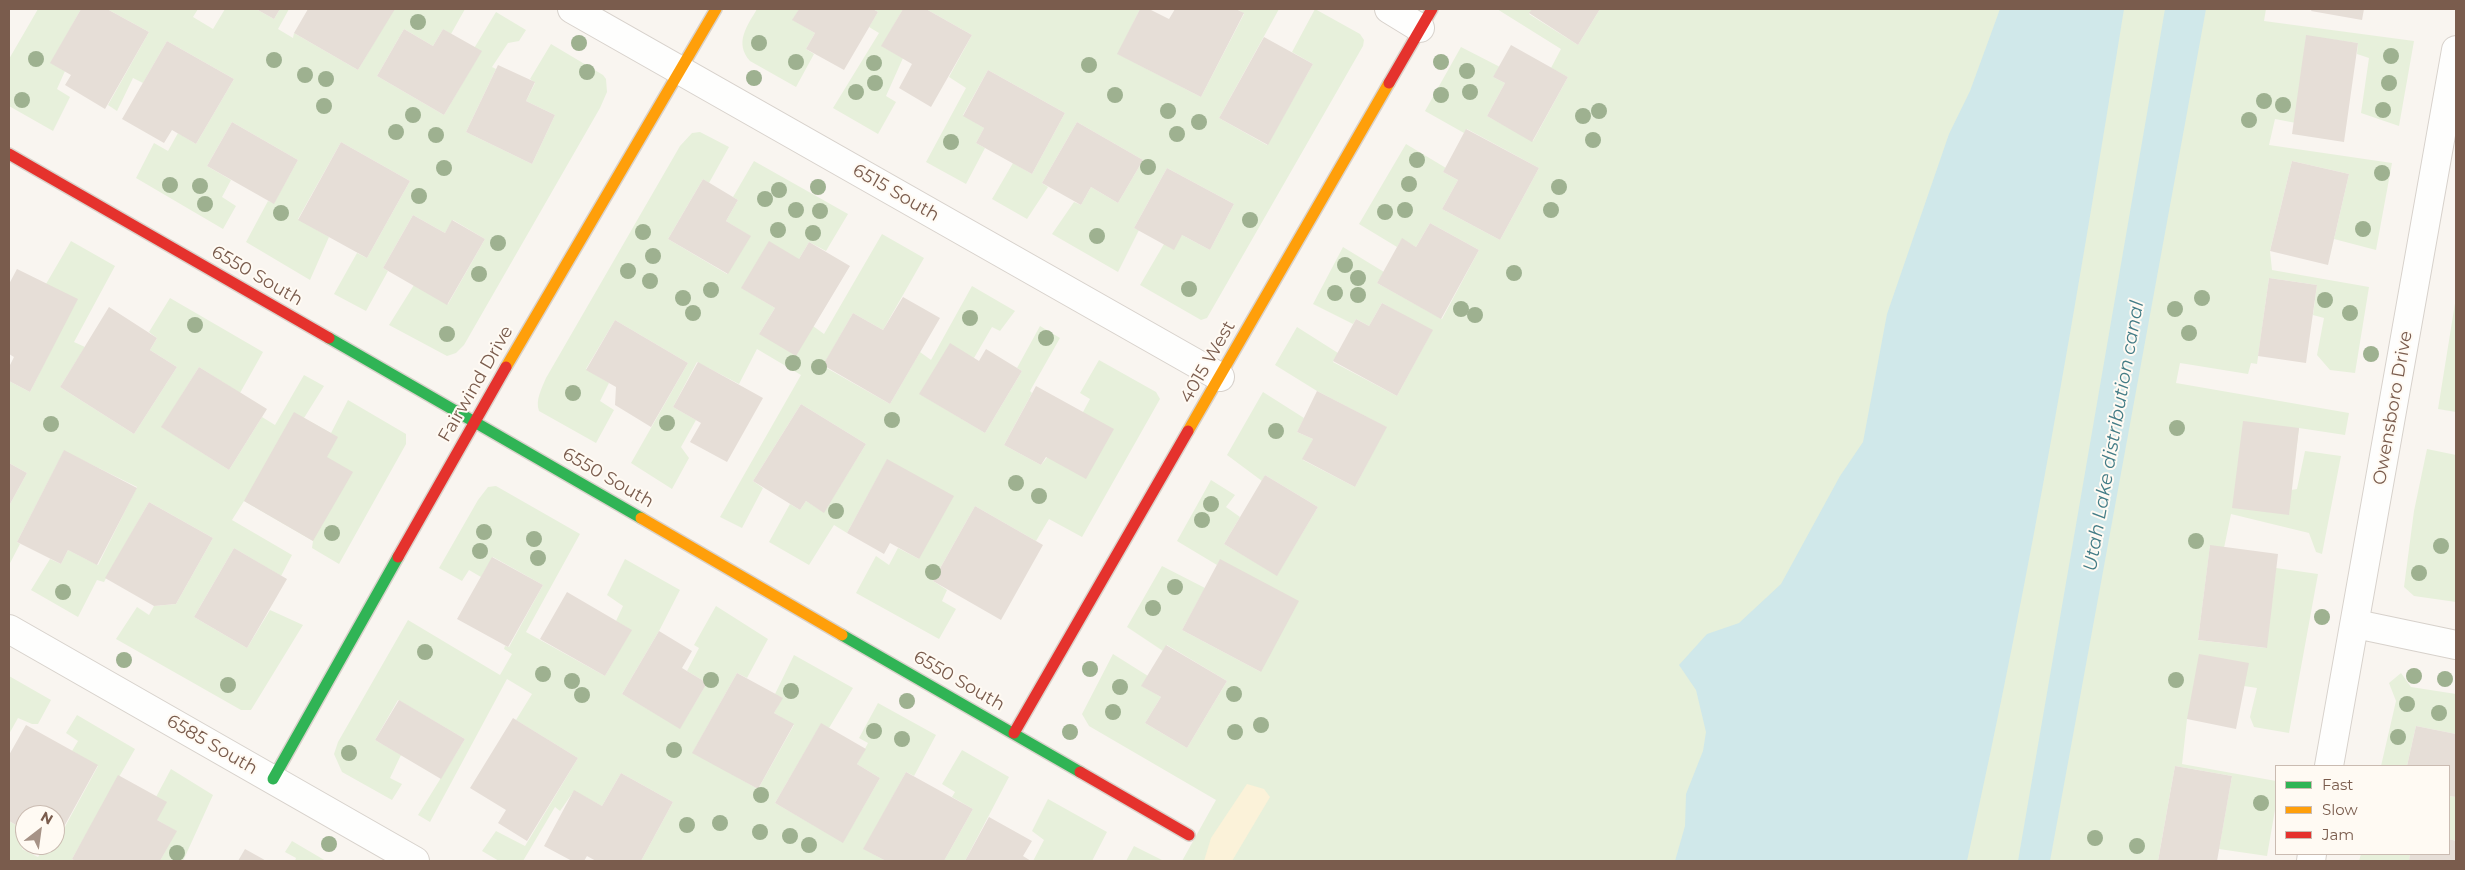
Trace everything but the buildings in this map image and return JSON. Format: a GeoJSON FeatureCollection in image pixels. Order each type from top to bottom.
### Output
{"type":"FeatureCollection","features":[{"type":"Feature","properties":{"kind":"street","name":"6515 South"},"geometry":{"type":"LineString","coordinates":[[572,9],[1220,377]]}},
{"type":"Feature","properties":{"kind":"street","name":"Fairwind Drive"},"geometry":{"type":"LineString","coordinates":[[272,779],[474,421],[652,114],[716,9]]}},
{"type":"Feature","properties":{"kind":"street"},"geometry":{"type":"LineString","coordinates":[[1389,9],[1426,18]]}},
{"type":"Feature","properties":{"kind":"street","name":"4015 West"},"geometry":{"type":"LineString","coordinates":[[1014,733],[1426,18]]}},
{"type":"Feature","properties":{"kind":"street","name":"Owensboro Drive"},"geometry":{"type":"LineString","coordinates":[[2329,765],[2356,624],[2456,50]]}},
{"type":"Feature","properties":{"kind":"street","name":"6550 South"},"geometry":{"type":"LineString","coordinates":[[9,154],[1189,835]]}},
{"type":"Feature","properties":{"kind":"street"},"geometry":{"type":"LineString","coordinates":[[2356,624],[2456,644]]}},
{"type":"Feature","properties":{"kind":"street","name":"6585 South"},"geometry":{"type":"LineString","coordinates":[[9,629],[415,861]]}},
{"type":"Feature","properties":{"kind":"green space"},"geometry":{"type":"Polygon","coordinates":[[[38,9],[81,9],[51,63],[65,71],[57,89],[70,97],[53,131],[9,106],[9,59],[38,9]]]}},
{"type":"Feature","properties":{"kind":"green space"},"geometry":{"type":"Polygon","coordinates":[[[107,9],[198,9],[193,17],[213,29],[225,9],[256,9],[274,19],[280,9],[289,9],[278,29],[293,38],[294,33],[358,70],[394,9],[465,9],[451,34],[443,29],[433,46],[404,29],[377,76],[444,115],[481,51],[473,50],[496,12],[526,30],[519,41],[508,43],[492,67],[496,69],[466,132],[532,164],[555,115],[526,101],[535,83],[530,79],[551,44],[603,75],[606,79],[607,92],[600,108],[464,345],[456,353],[447,356],[389,325],[414,285],[448,304],[485,239],[453,220],[445,233],[413,215],[383,268],[388,271],[366,311],[334,294],[357,253],[367,258],[410,181],[341,142],[298,219],[329,237],[310,280],[246,242],[268,201],[274,203],[298,160],[232,122],[207,166],[231,180],[222,197],[236,206],[223,229],[136,178],[154,143],[168,151],[178,133],[196,144],[234,79],[167,41],[143,83],[133,78],[117,111],[108,105],[149,32],[107,9]]]}},
{"type":"Feature","properties":{"kind":"green space"},"geometry":{"type":"Polygon","coordinates":[[[757,9],[799,9],[793,20],[815,33],[806,49],[814,54],[796,87],[750,61],[745,54],[743,48],[744,35],[757,9]]]}},
{"type":"Feature","properties":{"kind":"green space"},"geometry":{"type":"Polygon","coordinates":[[[873,9],[903,9],[882,46],[903,58],[886,96],[896,102],[878,134],[833,108],[879,33],[869,27],[878,12],[873,9]]]}},
{"type":"Feature","properties":{"kind":"green space"},"geometry":{"type":"Polygon","coordinates":[[[926,9],[1140,9],[1118,54],[1201,97],[1244,14],[1239,10],[1279,9],[1219,118],[1267,145],[1313,64],[1292,52],[1315,9],[1360,34],[1364,40],[1363,46],[1207,318],[1201,320],[1140,285],[1164,244],[1182,235],[1210,250],[1234,204],[1167,168],[1134,228],[1139,230],[1118,272],[1052,234],[1074,202],[1081,205],[1091,187],[1118,203],[1143,160],[1077,122],[1042,183],[1048,187],[1027,219],[992,199],[1013,163],[1032,174],[1065,113],[988,70],[963,115],[984,128],[976,143],[985,148],[966,184],[926,162],[966,88],[949,77],[972,35],[926,9]]]}},
{"type":"Feature","properties":{"kind":"green space"},"geometry":{"type":"Polygon","coordinates":[[[1497,9],[1532,9],[1529,14],[1578,45],[1600,9],[2266,9],[2264,21],[2414,41],[2399,126],[2361,113],[2369,58],[2357,54],[2358,43],[2306,36],[2296,123],[2275,119],[2269,145],[2392,163],[2376,250],[2334,239],[2349,174],[2292,161],[2270,251],[2272,270],[2369,287],[2355,373],[2330,370],[2317,355],[2324,318],[2313,315],[2317,285],[2269,278],[2257,364],[2251,363],[2248,374],[2180,363],[2176,383],[2349,413],[2345,435],[2299,428],[2291,490],[2297,489],[2305,451],[2341,456],[2322,554],[2316,552],[2309,533],[2231,514],[2224,548],[2210,546],[2198,640],[2266,648],[2276,568],[2318,574],[2289,733],[2254,727],[2250,717],[2257,688],[2244,686],[2187,719],[2182,764],[2275,781],[2275,810],[2267,856],[2219,849],[2232,776],[2175,766],[2158,861],[1182,861],[1216,800],[1089,726],[1082,714],[1113,654],[1148,676],[1142,686],[1161,697],[1145,723],[1187,748],[1227,681],[1167,645],[1163,651],[1127,627],[1162,566],[1205,588],[1182,630],[1261,672],[1220,560],[1217,565],[1177,541],[1211,480],[1235,495],[1226,507],[1240,517],[1224,544],[1277,575],[1318,507],[1265,475],[1262,481],[1227,455],[1263,392],[1304,418],[1297,432],[1313,439],[1303,460],[1355,487],[1386,427],[1317,391],[1275,365],[1297,327],[1338,353],[1333,362],[1397,396],[1432,331],[1382,303],[1369,326],[1356,319],[1353,324],[1313,304],[1343,247],[1384,272],[1377,283],[1442,319],[1479,250],[1430,223],[1416,247],[1402,239],[1397,247],[1359,224],[1406,144],[1446,168],[1443,172],[1458,180],[1442,209],[1500,240],[1539,168],[1467,129],[1464,133],[1425,111],[1461,47],[1500,67],[1493,77],[1505,83],[1487,116],[1533,141],[1568,77],[1551,68],[1561,49],[1497,9]]]}},
{"type":"Feature","properties":{"kind":"green space"},"geometry":{"type":"Polygon","coordinates":[[[700,132],[729,147],[709,183],[703,179],[668,239],[727,274],[750,236],[726,221],[738,200],[733,197],[754,161],[848,214],[826,251],[809,242],[799,259],[742,288],[775,308],[759,334],[813,326],[824,334],[882,234],[924,258],[883,330],[853,313],[823,366],[890,404],[920,352],[931,360],[972,286],[1015,311],[1000,331],[992,327],[974,358],[920,394],[985,433],[1022,371],[1017,368],[1040,326],[1060,338],[1030,391],[1032,393],[1004,445],[1041,465],[1083,412],[1090,399],[1080,393],[1099,360],[1156,392],[1160,399],[1082,537],[1049,519],[1036,541],[975,506],[933,581],[947,590],[942,601],[956,609],[939,639],[856,593],[876,556],[889,565],[898,548],[919,559],[887,460],[847,533],[834,525],[809,565],[769,542],[790,504],[800,510],[806,501],[824,512],[866,444],[801,404],[753,481],[763,488],[742,528],[720,517],[801,375],[757,349],[739,384],[697,362],[673,407],[696,420],[681,447],[689,458],[672,489],[631,463],[688,363],[615,320],[586,369],[609,383],[600,401],[614,410],[596,443],[539,411],[538,398],[546,378],[680,146],[692,133],[700,132]]]}},
{"type":"Feature","properties":{"kind":"green space"},"geometry":{"type":"Polygon","coordinates":[[[71,241],[115,266],[74,342],[85,347],[60,387],[134,434],[177,367],[150,350],[157,338],[149,332],[170,298],[263,352],[240,393],[199,367],[162,427],[229,470],[262,417],[275,425],[304,375],[324,386],[304,418],[331,433],[348,400],[406,434],[406,444],[339,564],[312,548],[313,541],[244,501],[232,520],[292,555],[281,576],[234,548],[194,617],[247,648],[270,610],[303,625],[251,710],[241,710],[116,639],[137,607],[149,615],[154,606],[176,604],[213,538],[149,502],[104,582],[97,580],[78,617],[31,590],[50,559],[61,564],[68,550],[98,565],[137,487],[64,451],[17,542],[20,544],[9,565],[9,506],[27,473],[9,463],[9,381],[30,392],[72,308],[46,284],[71,241]]]}},
{"type":"Feature","properties":{"kind":"green space"},"geometry":{"type":"Polygon","coordinates":[[[2456,297],[2456,412],[2438,409],[2456,297]]]}},
{"type":"Feature","properties":{"kind":"green space"},"geometry":{"type":"Polygon","coordinates":[[[2427,449],[2456,455],[2456,602],[2414,596],[2404,587],[2414,511],[2427,449]]]}},
{"type":"Feature","properties":{"kind":"green space"},"geometry":{"type":"Polygon","coordinates":[[[496,486],[580,534],[526,632],[605,676],[631,630],[616,621],[623,606],[607,595],[625,559],[680,590],[659,631],[622,694],[680,728],[707,683],[687,671],[699,648],[694,645],[716,606],[768,639],[747,678],[737,673],[693,752],[758,789],[794,725],[774,713],[782,698],[775,694],[794,655],[853,688],[829,728],[821,724],[775,803],[843,842],[880,778],[857,764],[868,743],[859,738],[878,703],[936,735],[914,776],[906,772],[864,849],[886,861],[641,861],[673,802],[621,773],[602,806],[574,791],[560,811],[555,807],[523,861],[499,861],[482,851],[496,831],[525,846],[578,758],[516,720],[532,694],[507,679],[430,822],[418,815],[465,739],[398,700],[375,740],[401,755],[390,778],[402,784],[392,800],[342,772],[334,754],[338,742],[408,620],[500,675],[512,654],[504,649],[505,646],[509,647],[543,585],[493,557],[481,577],[469,570],[462,581],[439,568],[478,500],[488,487],[496,486]]]}},
{"type":"Feature","properties":{"kind":"green space"},"geometry":{"type":"Polygon","coordinates":[[[2401,673],[2411,687],[2456,694],[2456,734],[2416,726],[2407,765],[2381,765],[2396,701],[2389,683],[2401,673]]]}},
{"type":"Feature","properties":{"kind":"green space"},"geometry":{"type":"Polygon","coordinates":[[[9,676],[51,700],[38,724],[32,724],[18,718],[9,734],[9,676]]]}},
{"type":"Feature","properties":{"kind":"green space"},"geometry":{"type":"Polygon","coordinates":[[[77,715],[135,749],[72,859],[75,861],[9,861],[9,821],[15,824],[15,855],[34,855],[38,857],[39,855],[65,855],[65,827],[98,766],[72,751],[78,741],[66,733],[77,715]]]}},
{"type":"Feature","properties":{"kind":"green space"},"geometry":{"type":"Polygon","coordinates":[[[962,750],[1009,777],[965,861],[944,861],[973,809],[952,797],[955,792],[942,784],[962,750]]]}},
{"type":"Feature","properties":{"kind":"green space"},"geometry":{"type":"Polygon","coordinates":[[[171,769],[213,795],[183,861],[160,861],[176,831],[157,820],[156,797],[171,769]]]}},
{"type":"Feature","properties":{"kind":"green space"},"geometry":{"type":"Polygon","coordinates":[[[2450,796],[2456,797],[2456,841],[2450,839],[2450,796]]]}},
{"type":"Feature","properties":{"kind":"green space"},"geometry":{"type":"Polygon","coordinates":[[[1048,799],[1107,832],[1092,861],[1033,861],[1044,840],[1032,831],[1048,799]]]}},
{"type":"Feature","properties":{"kind":"green space"},"geometry":{"type":"Polygon","coordinates":[[[292,841],[326,861],[295,861],[296,858],[285,852],[292,841]]]}},
{"type":"Feature","properties":{"kind":"green space"},"geometry":{"type":"Polygon","coordinates":[[[1134,846],[1164,861],[1126,861],[1134,846]]]}},
{"type":"Feature","properties":{"kind":"green space"},"geometry":{"type":"Polygon","coordinates":[[[2361,855],[2410,855],[2409,861],[2359,861],[2361,855]]]}},
{"type":"Feature","properties":{"kind":"sand"},"geometry":{"type":"Polygon","coordinates":[[[1247,784],[1264,789],[1270,797],[1232,861],[1204,861],[1211,838],[1247,784]]]}},
{"type":"Feature","properties":{"kind":"water"},"geometry":{"type":"Polygon","coordinates":[[[2000,9],[2124,9],[2052,436],[2012,649],[1967,861],[1675,861],[1685,826],[1686,794],[1703,751],[1706,732],[1696,690],[1679,665],[1707,634],[1739,623],[1781,584],[1840,476],[1863,442],[1887,314],[1949,134],[1970,91],[2000,9]]]}},
{"type":"Feature","properties":{"kind":"water","name":"Utah Lake distribution canal"},"geometry":{"type":"Polygon","coordinates":[[[2165,9],[2206,9],[2050,861],[2018,861],[2165,9]]]}},
{"type":"Feature","properties":{"kind":"traffic: fast"},"geometry":{"type":"LineString","coordinates":[[329,338],[641,518]]}},
{"type":"Feature","properties":{"kind":"traffic: fast"},"geometry":{"type":"LineString","coordinates":[[273,779],[398,557]]}},
{"type":"Feature","properties":{"kind":"traffic: fast"},"geometry":{"type":"LineString","coordinates":[[842,635],[1080,772]]}},
{"type":"Feature","properties":{"kind":"traffic: slow"},"geometry":{"type":"LineString","coordinates":[[506,367],[716,9]]}},
{"type":"Feature","properties":{"kind":"traffic: slow"},"geometry":{"type":"LineString","coordinates":[[1188,431],[1389,83]]}},
{"type":"Feature","properties":{"kind":"traffic: slow"},"geometry":{"type":"LineString","coordinates":[[641,518],[842,635]]}},
{"type":"Feature","properties":{"kind":"traffic: jam"},"geometry":{"type":"LineString","coordinates":[[1389,83],[1432,9]]}},
{"type":"Feature","properties":{"kind":"traffic: jam"},"geometry":{"type":"LineString","coordinates":[[9,154],[329,338]]}},
{"type":"Feature","properties":{"kind":"traffic: jam"},"geometry":{"type":"LineString","coordinates":[[398,557],[506,367]]}},
{"type":"Feature","properties":{"kind":"traffic: jam"},"geometry":{"type":"LineString","coordinates":[[1014,733],[1188,431]]}},
{"type":"Feature","properties":{"kind":"traffic: jam"},"geometry":{"type":"LineString","coordinates":[[1080,772],[1189,835]]}}]}
